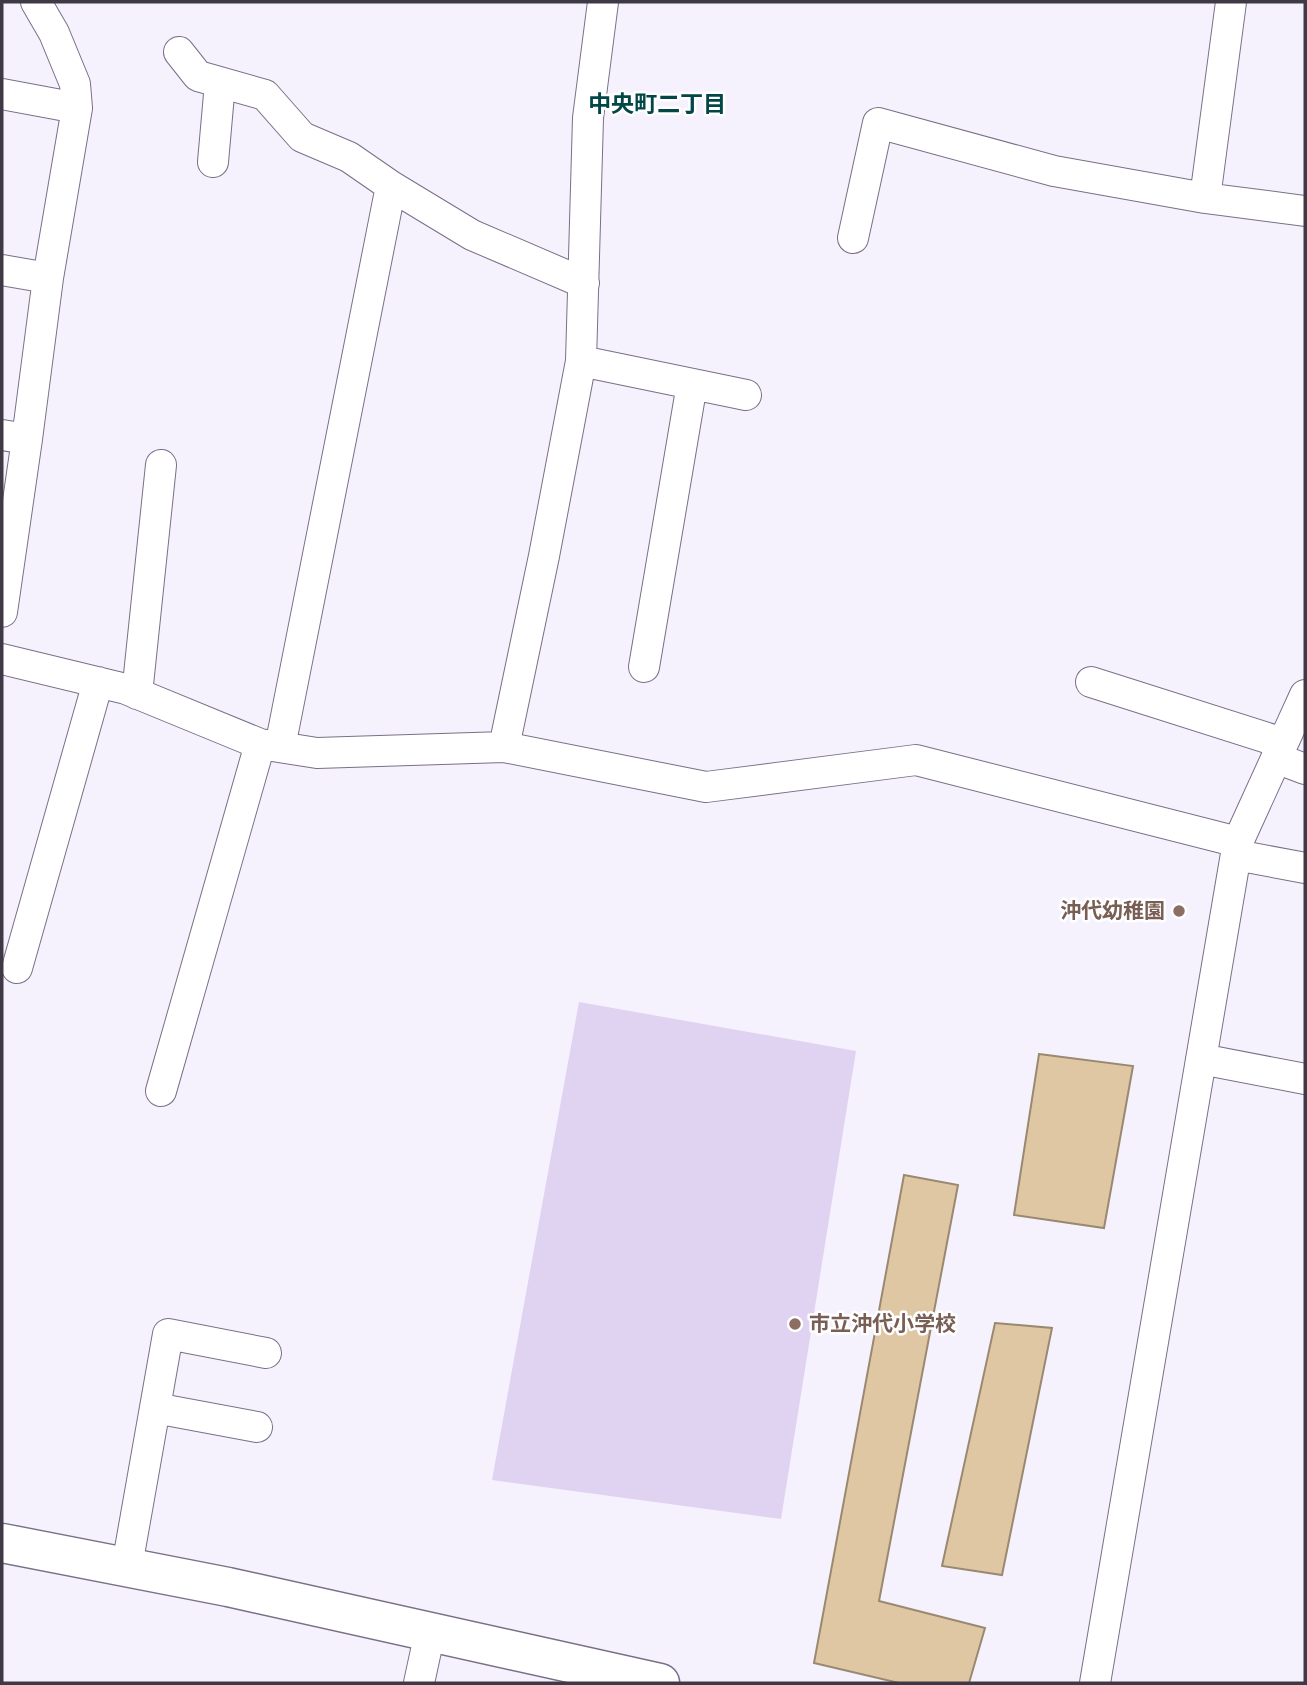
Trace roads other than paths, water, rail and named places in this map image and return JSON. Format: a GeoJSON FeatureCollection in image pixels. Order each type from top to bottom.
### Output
{"type":"FeatureCollection","features":[{"type":"Feature","properties":{"kind":"street"},"geometry":{"type":"LineString","coordinates":[[2,612],[15,437],[48,278],[77,108],[75,84],[54,33],[36,2]]}},
{"type":"Feature","properties":{"kind":"street"},"geometry":{"type":"LineString","coordinates":[[504,747],[582,362],[588,118],[603,2]]}},
{"type":"Feature","properties":{"kind":"street"},"geometry":{"type":"LineString","coordinates":[[1205,198],[1231,2]]}},
{"type":"Feature","properties":{"kind":"street"},"geometry":{"type":"LineString","coordinates":[[179,52],[198,76],[265,95],[302,137],[349,157],[472,235],[584,283]]}},
{"type":"Feature","properties":{"kind":"street"},"geometry":{"type":"LineString","coordinates":[[213,162],[220,83]]}},
{"type":"Feature","properties":{"kind":"street"},"geometry":{"type":"LineString","coordinates":[[2,94],[77,108]]}},
{"type":"Feature","properties":{"kind":"street"},"geometry":{"type":"LineString","coordinates":[[853,238],[878,123],[1054,172],[1205,198],[1305,211]]}},
{"type":"Feature","properties":{"kind":"street"},"geometry":{"type":"LineString","coordinates":[[162,1091],[270,746],[391,186]]}},
{"type":"Feature","properties":{"kind":"street"},"geometry":{"type":"LineString","coordinates":[[2,270],[48,278]]}},
{"type":"Feature","properties":{"kind":"street"},"geometry":{"type":"LineString","coordinates":[[582,362],[746,395]]}},
{"type":"Feature","properties":{"kind":"street"},"geometry":{"type":"LineString","coordinates":[[644,667],[692,384]]}},
{"type":"Feature","properties":{"kind":"street"},"geometry":{"type":"LineString","coordinates":[[137,694],[161,465]]}},
{"type":"Feature","properties":{"kind":"street"},"geometry":{"type":"LineString","coordinates":[[2,659],[126,689],[270,746],[317,753],[504,747],[706,788],[916,760],[1305,868]]}},
{"type":"Feature","properties":{"kind":"street"},"geometry":{"type":"LineString","coordinates":[[17,968],[98,682]]}},
{"type":"Feature","properties":{"kind":"street"},"geometry":{"type":"LineString","coordinates":[[1091,682],[1280,751],[1305,769]]}},
{"type":"Feature","properties":{"kind":"street"},"geometry":{"type":"LineString","coordinates":[[1095,1683],[1237,848],[1305,695]]}},
{"type":"Feature","properties":{"kind":"street"},"geometry":{"type":"LineString","coordinates":[[1201,1059],[1305,1079]]}},
{"type":"Feature","properties":{"kind":"street"},"geometry":{"type":"LineString","coordinates":[[127,1566],[168,1334],[266,1353]]}},
{"type":"Feature","properties":{"kind":"street"},"geometry":{"type":"LineString","coordinates":[[155,1408],[257,1427]]}},
{"type":"Feature","properties":{"kind":"street"},"geometry":{"type":"LineString","coordinates":[[2,1543],[228,1587],[660,1683]]}},
{"type":"Feature","properties":{"kind":"street"},"geometry":{"type":"LineString","coordinates":[[419,1683],[429,1632]]}},
{"type":"Feature","properties":{"kind":"place","name":"沖代幼稚園"},"geometry":{"type":"Point","coordinates":[1179,911]}},
{"type":"Feature","properties":{"kind":"place","name":"市立沖代小学校"},"geometry":{"type":"Point","coordinates":[795,1324]}},
{"type":"Feature","properties":{"kind":"district","name":"中央町二丁目"},"geometry":{"type":"Point","coordinates":[657,104]}}]}
